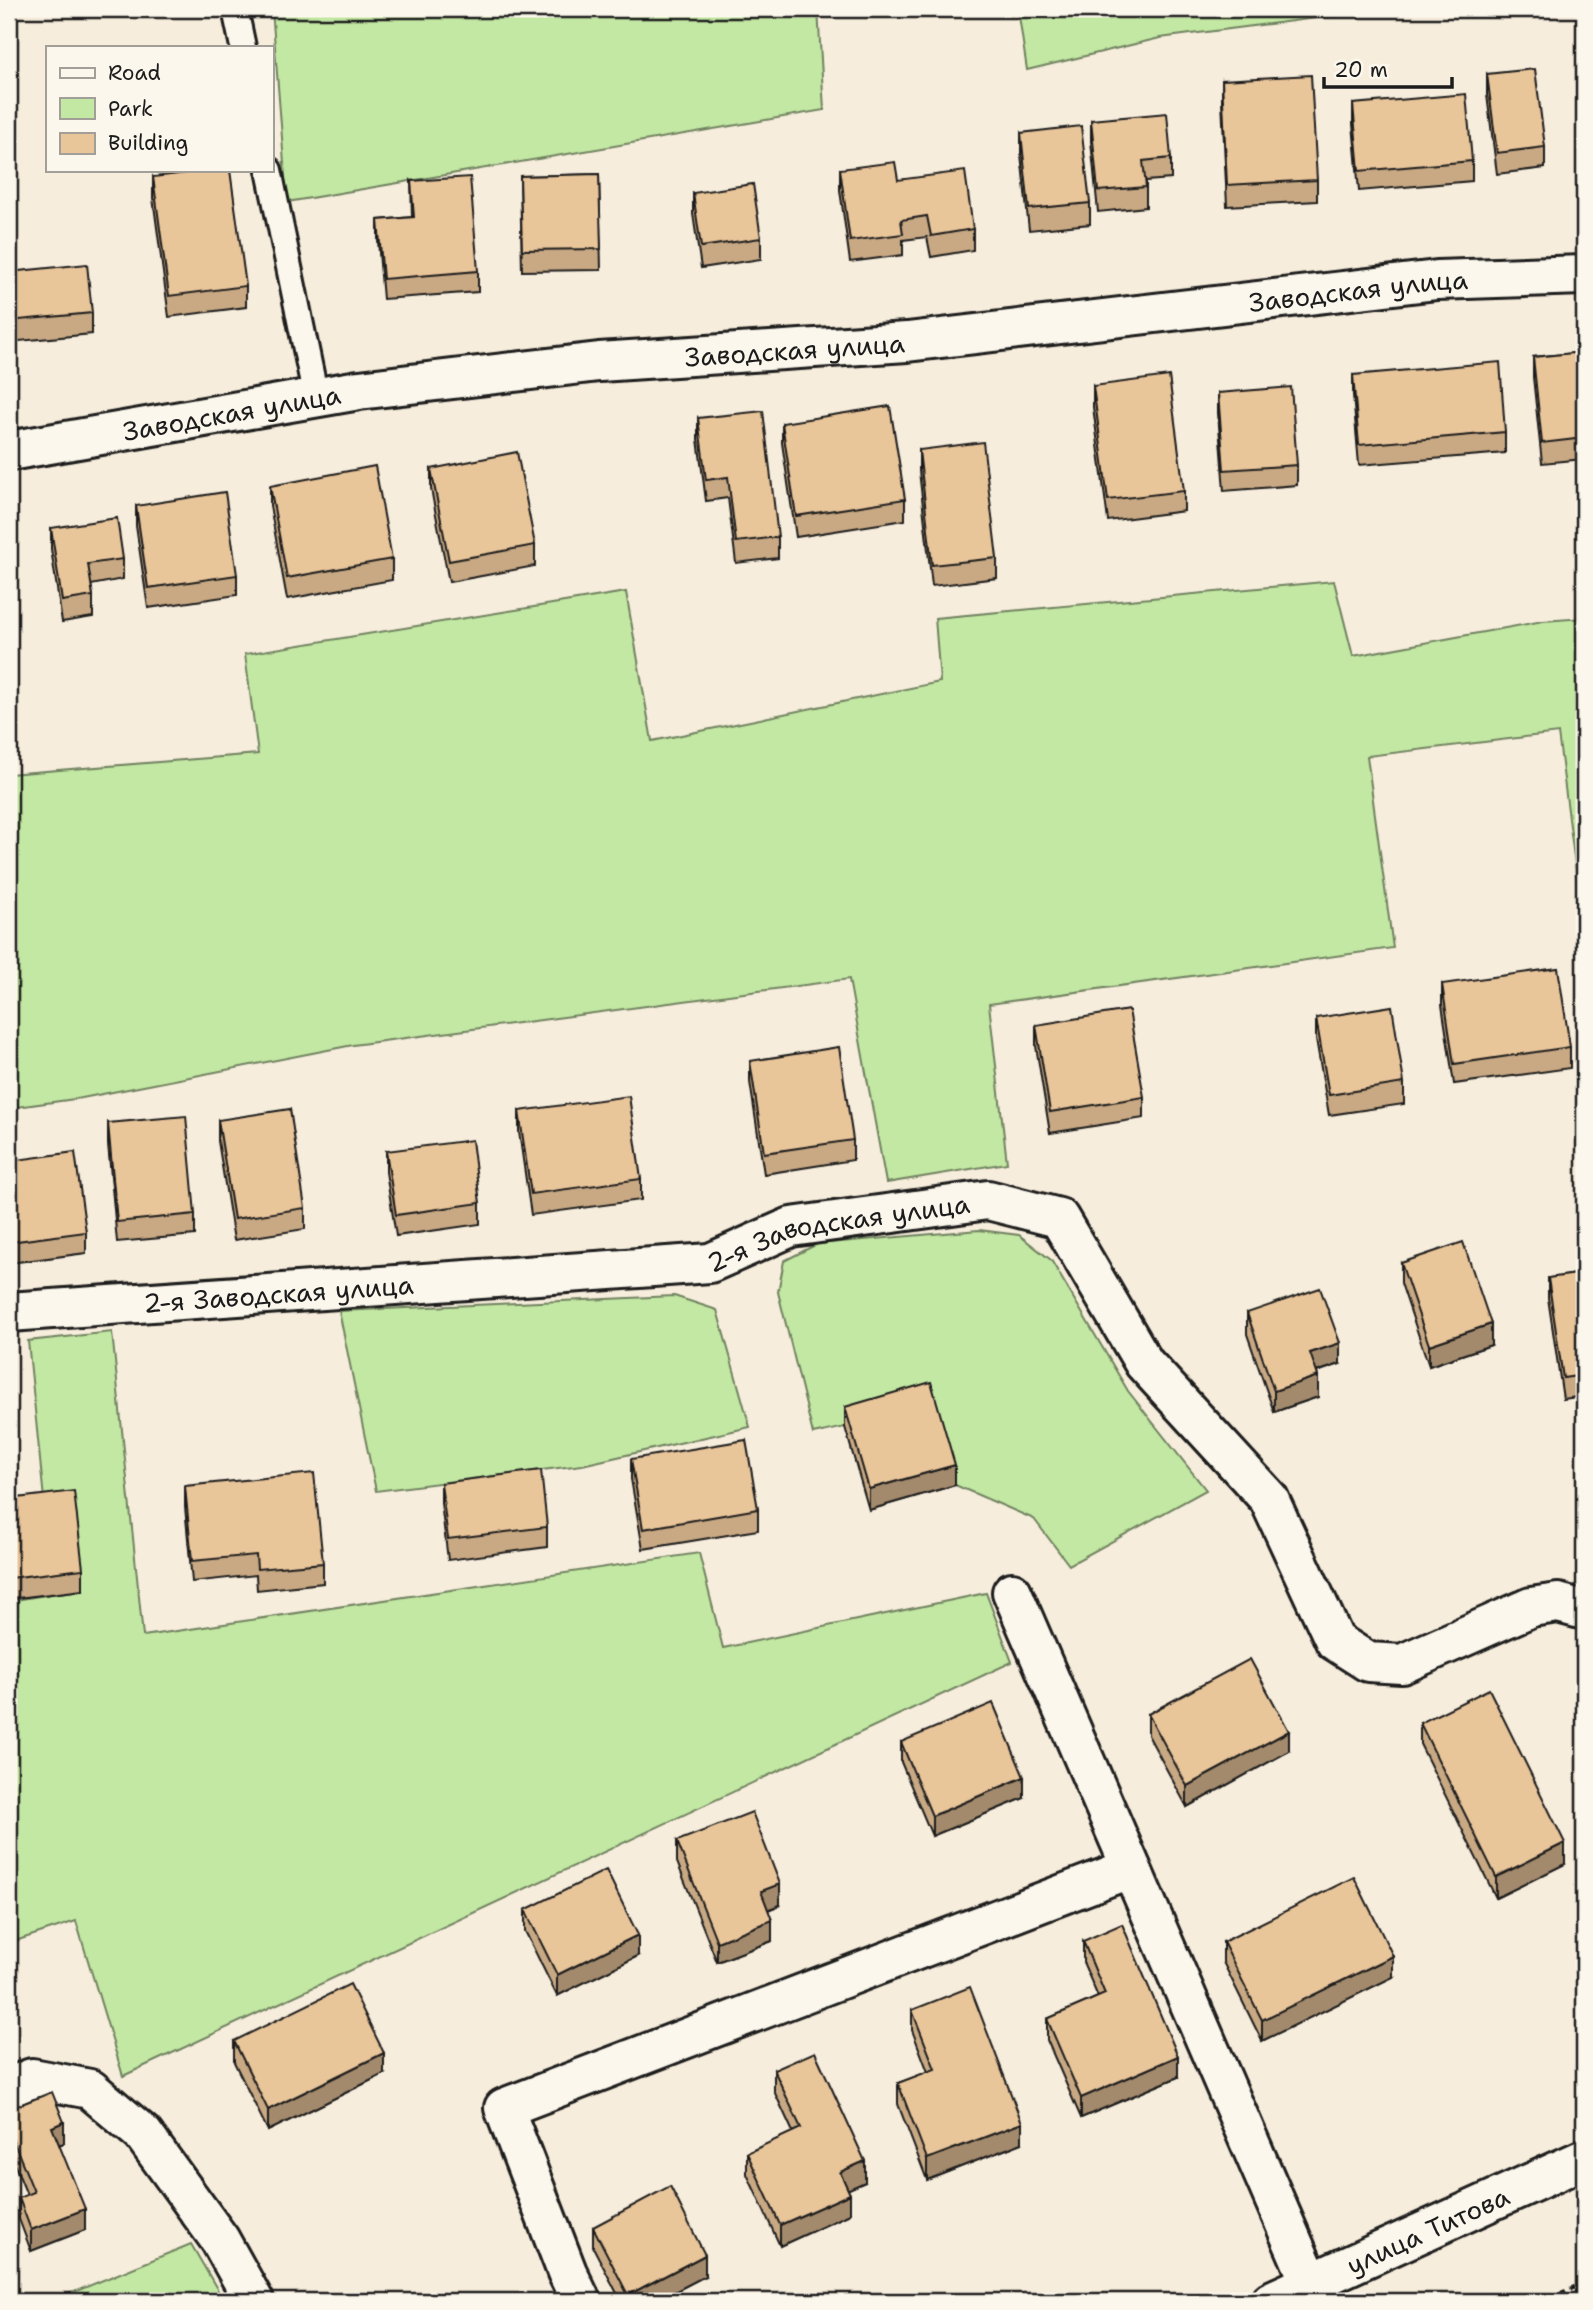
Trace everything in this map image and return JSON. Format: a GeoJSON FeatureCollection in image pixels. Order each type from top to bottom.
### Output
{"type":"FeatureCollection","features":[{"type":"Feature","properties":{"kind":"street","name":"Заводская улица"},"geometry":{"type":"LineString","coordinates":[[9,451],[359,390],[599,362],[907,342],[1437,279],[1584,275]]}},
{"type":"Feature","properties":{"kind":"street","name":"2-я Заводская улица"},"geometry":{"type":"LineString","coordinates":[[9,1312],[710,1263],[791,1227],[988,1200],[1059,1218],[1144,1363],[1269,1499],[1335,1641],[1368,1662],[1402,1664],[1531,1607],[1558,1604],[1584,1610]]}},
{"type":"Feature","properties":{"kind":"street"},"geometry":{"type":"LineString","coordinates":[[1012,1592],[1310,2282]]}},
{"type":"Feature","properties":{"kind":"street"},"geometry":{"type":"LineString","coordinates":[[582,2301],[567,2272],[504,2108],[1132,1868]]}},
{"type":"Feature","properties":{"kind":"street"},"geometry":{"type":"LineString","coordinates":[[9,2088],[32,2078],[90,2089],[143,2134],[220,2240],[254,2301]]}},
{"type":"Feature","properties":{"kind":"street","name":"улица Титова"},"geometry":{"type":"LineString","coordinates":[[1270,2301],[1584,2159]]}},
{"type":"Feature","properties":{"kind":"lane"},"geometry":{"type":"LineString","coordinates":[[235,9],[243,46]]}},
{"type":"Feature","properties":{"kind":"lane"},"geometry":{"type":"LineString","coordinates":[[269,172],[316,398]]}},
{"type":"Feature","properties":{"kind":"path"},"geometry":{"type":"LineString","coordinates":[[1543,2301],[1584,2283]]}},
{"type":"Feature","properties":{"kind":"green space"},"geometry":{"type":"Polygon","coordinates":[[[272,9],[818,9],[824,110],[287,202],[272,9]]]}},
{"type":"Feature","properties":{"kind":"green space"},"geometry":{"type":"Polygon","coordinates":[[[1018,9],[1386,9],[1160,38],[1027,70],[1018,9]]]}},
{"type":"Feature","properties":{"kind":"green space"},"geometry":{"type":"Polygon","coordinates":[[[1334,581],[1353,656],[1543,621],[1584,618],[1584,935],[1558,733],[1367,756],[1393,948],[989,1004],[1007,1163],[886,1183],[849,979],[353,1045],[82,1098],[9,1108],[9,774],[258,754],[245,654],[626,592],[652,741],[940,682],[935,618],[1334,581]]]}},
{"type":"Feature","properties":{"kind":"green space"},"geometry":{"type":"Polygon","coordinates":[[[979,1230],[1019,1235],[1051,1260],[1128,1391],[1206,1490],[1069,1565],[1034,1519],[955,1485],[931,1402],[813,1434],[778,1292],[784,1261],[817,1244],[979,1230]]]}},
{"type":"Feature","properties":{"kind":"green space"},"geometry":{"type":"Polygon","coordinates":[[[674,1296],[717,1310],[750,1427],[582,1465],[376,1491],[339,1311],[674,1296]]]}},
{"type":"Feature","properties":{"kind":"green space"},"geometry":{"type":"Polygon","coordinates":[[[112,1332],[143,1636],[699,1553],[723,1648],[986,1593],[1012,1662],[123,2076],[76,1921],[9,1943],[9,1601],[83,1589],[44,1499],[28,1341],[112,1332]]]}},
{"type":"Feature","properties":{"kind":"green space"},"geometry":{"type":"Polygon","coordinates":[[[191,2244],[224,2301],[52,2301],[191,2244]]]}},
{"type":"Feature","properties":{"kind":"building"},"geometry":{"type":"Polygon","coordinates":[[[1535,69],[1545,147],[1497,153],[1487,74],[1535,69]]]}},
{"type":"Feature","properties":{"kind":"building"},"geometry":{"type":"Polygon","coordinates":[[[1311,75],[1317,180],[1227,185],[1222,80],[1311,75]]]}},
{"type":"Feature","properties":{"kind":"building"},"geometry":{"type":"Polygon","coordinates":[[[1466,94],[1472,161],[1359,171],[1353,104],[1466,94]]]}},
{"type":"Feature","properties":{"kind":"building"},"geometry":{"type":"Polygon","coordinates":[[[1167,113],[1171,158],[1143,161],[1146,187],[1098,191],[1091,120],[1167,113]]]}},
{"type":"Feature","properties":{"kind":"building"},"geometry":{"type":"Polygon","coordinates":[[[1081,126],[1090,203],[1029,209],[1021,133],[1081,126]]]}},
{"type":"Feature","properties":{"kind":"building"},"geometry":{"type":"Polygon","coordinates":[[[895,162],[898,180],[965,171],[973,229],[931,236],[927,216],[901,220],[903,234],[850,241],[840,169],[895,162]]]}},
{"type":"Feature","properties":{"kind":"building"},"geometry":{"type":"Polygon","coordinates":[[[195,172],[230,172],[246,286],[169,296],[153,177],[195,172]]]}},
{"type":"Feature","properties":{"kind":"building"},"geometry":{"type":"Polygon","coordinates":[[[599,174],[601,249],[522,250],[520,176],[599,174]]]}},
{"type":"Feature","properties":{"kind":"building"},"geometry":{"type":"Polygon","coordinates":[[[470,177],[478,271],[383,279],[378,220],[414,217],[411,181],[470,177]]]}},
{"type":"Feature","properties":{"kind":"building"},"geometry":{"type":"Polygon","coordinates":[[[753,184],[761,238],[701,247],[693,193],[753,184]]]}},
{"type":"Feature","properties":{"kind":"building"},"geometry":{"type":"Polygon","coordinates":[[[87,264],[92,313],[9,321],[9,272],[87,264]]]}},
{"type":"Feature","properties":{"kind":"building"},"geometry":{"type":"Polygon","coordinates":[[[1584,352],[1584,438],[1542,443],[1533,357],[1584,352]]]}},
{"type":"Feature","properties":{"kind":"building"},"geometry":{"type":"Polygon","coordinates":[[[1500,362],[1505,432],[1359,445],[1353,375],[1500,362]]]}},
{"type":"Feature","properties":{"kind":"building"},"geometry":{"type":"Polygon","coordinates":[[[1169,376],[1184,491],[1108,500],[1093,386],[1169,376]]]}},
{"type":"Feature","properties":{"kind":"building"},"geometry":{"type":"Polygon","coordinates":[[[1291,387],[1297,465],[1224,470],[1218,393],[1291,387]]]}},
{"type":"Feature","properties":{"kind":"building"},"geometry":{"type":"Polygon","coordinates":[[[890,406],[905,499],[796,516],[782,423],[890,406]]]}},
{"type":"Feature","properties":{"kind":"building"},"geometry":{"type":"Polygon","coordinates":[[[763,411],[778,537],[736,542],[728,477],[706,480],[698,418],[763,411]]]}},
{"type":"Feature","properties":{"kind":"building"},"geometry":{"type":"Polygon","coordinates":[[[983,442],[997,558],[932,565],[919,450],[983,442]]]}},
{"type":"Feature","properties":{"kind":"building"},"geometry":{"type":"Polygon","coordinates":[[[517,452],[535,545],[449,561],[431,469],[517,452]]]}},
{"type":"Feature","properties":{"kind":"building"},"geometry":{"type":"Polygon","coordinates":[[[375,466],[392,559],[287,578],[270,486],[375,466]]]}},
{"type":"Feature","properties":{"kind":"building"},"geometry":{"type":"Polygon","coordinates":[[[225,492],[237,575],[148,588],[136,506],[225,492]]]}},
{"type":"Feature","properties":{"kind":"building"},"geometry":{"type":"Polygon","coordinates":[[[117,518],[123,559],[88,564],[93,596],[62,601],[51,528],[117,518]]]}},
{"type":"Feature","properties":{"kind":"building"},"geometry":{"type":"Polygon","coordinates":[[[1558,968],[1570,1047],[1454,1064],[1442,984],[1558,968]]]}},
{"type":"Feature","properties":{"kind":"building"},"geometry":{"type":"Polygon","coordinates":[[[1392,1006],[1404,1083],[1329,1095],[1316,1018],[1392,1006]]]}},
{"type":"Feature","properties":{"kind":"building"},"geometry":{"type":"Polygon","coordinates":[[[1129,1010],[1144,1097],[1050,1112],[1036,1025],[1129,1010]]]}},
{"type":"Feature","properties":{"kind":"building"},"geometry":{"type":"Polygon","coordinates":[[[839,1047],[853,1140],[764,1153],[750,1061],[839,1047]]]}},
{"type":"Feature","properties":{"kind":"building"},"geometry":{"type":"Polygon","coordinates":[[[629,1096],[641,1179],[531,1194],[519,1111],[629,1096]]]}},
{"type":"Feature","properties":{"kind":"building"},"geometry":{"type":"Polygon","coordinates":[[[290,1109],[305,1208],[234,1219],[218,1120],[290,1109]]]}},
{"type":"Feature","properties":{"kind":"building"},"geometry":{"type":"Polygon","coordinates":[[[186,1116],[195,1214],[117,1222],[108,1123],[186,1116]]]}},
{"type":"Feature","properties":{"kind":"building"},"geometry":{"type":"Polygon","coordinates":[[[472,1140],[480,1203],[396,1215],[386,1151],[472,1140]]]}},
{"type":"Feature","properties":{"kind":"building"},"geometry":{"type":"Polygon","coordinates":[[[75,1152],[86,1232],[9,1242],[9,1161],[75,1152]]]}},
{"type":"Feature","properties":{"kind":"building"},"geometry":{"type":"Polygon","coordinates":[[[1463,1242],[1491,1324],[1429,1345],[1401,1263],[1463,1242]]]}},
{"type":"Feature","properties":{"kind":"building"},"geometry":{"type":"Polygon","coordinates":[[[1584,1273],[1584,1375],[1563,1378],[1548,1278],[1584,1273]]]}},
{"type":"Feature","properties":{"kind":"building"},"geometry":{"type":"Polygon","coordinates":[[[1320,1288],[1340,1343],[1310,1353],[1318,1376],[1274,1391],[1247,1313],[1320,1288]]]}},
{"type":"Feature","properties":{"kind":"building"},"geometry":{"type":"Polygon","coordinates":[[[931,1382],[955,1465],[869,1489],[845,1407],[931,1382]]]}},
{"type":"Feature","properties":{"kind":"building"},"geometry":{"type":"Polygon","coordinates":[[[746,1440],[758,1509],[643,1529],[631,1459],[746,1440]]]}},
{"type":"Feature","properties":{"kind":"building"},"geometry":{"type":"Polygon","coordinates":[[[541,1470],[547,1527],[448,1539],[441,1483],[541,1470]]]}},
{"type":"Feature","properties":{"kind":"building"},"geometry":{"type":"Polygon","coordinates":[[[314,1473],[323,1563],[257,1569],[256,1555],[192,1561],[185,1486],[314,1473]]]}},
{"type":"Feature","properties":{"kind":"building"},"geometry":{"type":"Polygon","coordinates":[[[74,1491],[83,1569],[9,1578],[9,1499],[74,1491]]]}},
{"type":"Feature","properties":{"kind":"building"},"geometry":{"type":"Polygon","coordinates":[[[1250,1659],[1289,1731],[1187,1786],[1148,1714],[1250,1659]]]}},
{"type":"Feature","properties":{"kind":"building"},"geometry":{"type":"Polygon","coordinates":[[[1489,1689],[1565,1843],[1496,1877],[1420,1723],[1489,1689]]]}},
{"type":"Feature","properties":{"kind":"building"},"geometry":{"type":"Polygon","coordinates":[[[993,1703],[1024,1777],[932,1816],[901,1742],[993,1703]]]}},
{"type":"Feature","properties":{"kind":"building"},"geometry":{"type":"Polygon","coordinates":[[[752,1812],[780,1884],[761,1891],[772,1920],[717,1942],[677,1841],[752,1812]]]}},
{"type":"Feature","properties":{"kind":"building"},"geometry":{"type":"Polygon","coordinates":[[[606,1870],[638,1935],[557,1975],[525,1910],[606,1870]]]}},
{"type":"Feature","properties":{"kind":"building"},"geometry":{"type":"Polygon","coordinates":[[[1354,1877],[1393,1956],[1262,2020],[1223,1942],[1354,1877]]]}},
{"type":"Feature","properties":{"kind":"building"},"geometry":{"type":"Polygon","coordinates":[[[1122,1924],[1178,2056],[1081,2098],[1047,2019],[1105,1994],[1083,1941],[1122,1924]]]}},
{"type":"Feature","properties":{"kind":"building"},"geometry":{"type":"Polygon","coordinates":[[[350,1984],[384,2053],[268,2110],[234,2041],[350,1984]]]}},
{"type":"Feature","properties":{"kind":"building"},"geometry":{"type":"Polygon","coordinates":[[[970,1987],[1022,2123],[927,2159],[898,2083],[935,2069],[912,2010],[970,1987]]]}},
{"type":"Feature","properties":{"kind":"building"},"geometry":{"type":"Polygon","coordinates":[[[815,2052],[865,2161],[840,2172],[850,2194],[780,2225],[747,2153],[801,2128],[774,2070],[815,2052]]]}},
{"type":"Feature","properties":{"kind":"building"},"geometry":{"type":"Polygon","coordinates":[[[52,2092],[64,2122],[52,2127],[85,2209],[31,2230],[19,2198],[34,2192],[9,2130],[9,2109],[52,2092]]]}},
{"type":"Feature","properties":{"kind":"building"},"geometry":{"type":"Polygon","coordinates":[[[670,2186],[705,2255],[628,2295],[593,2227],[670,2186]]]}}]}
